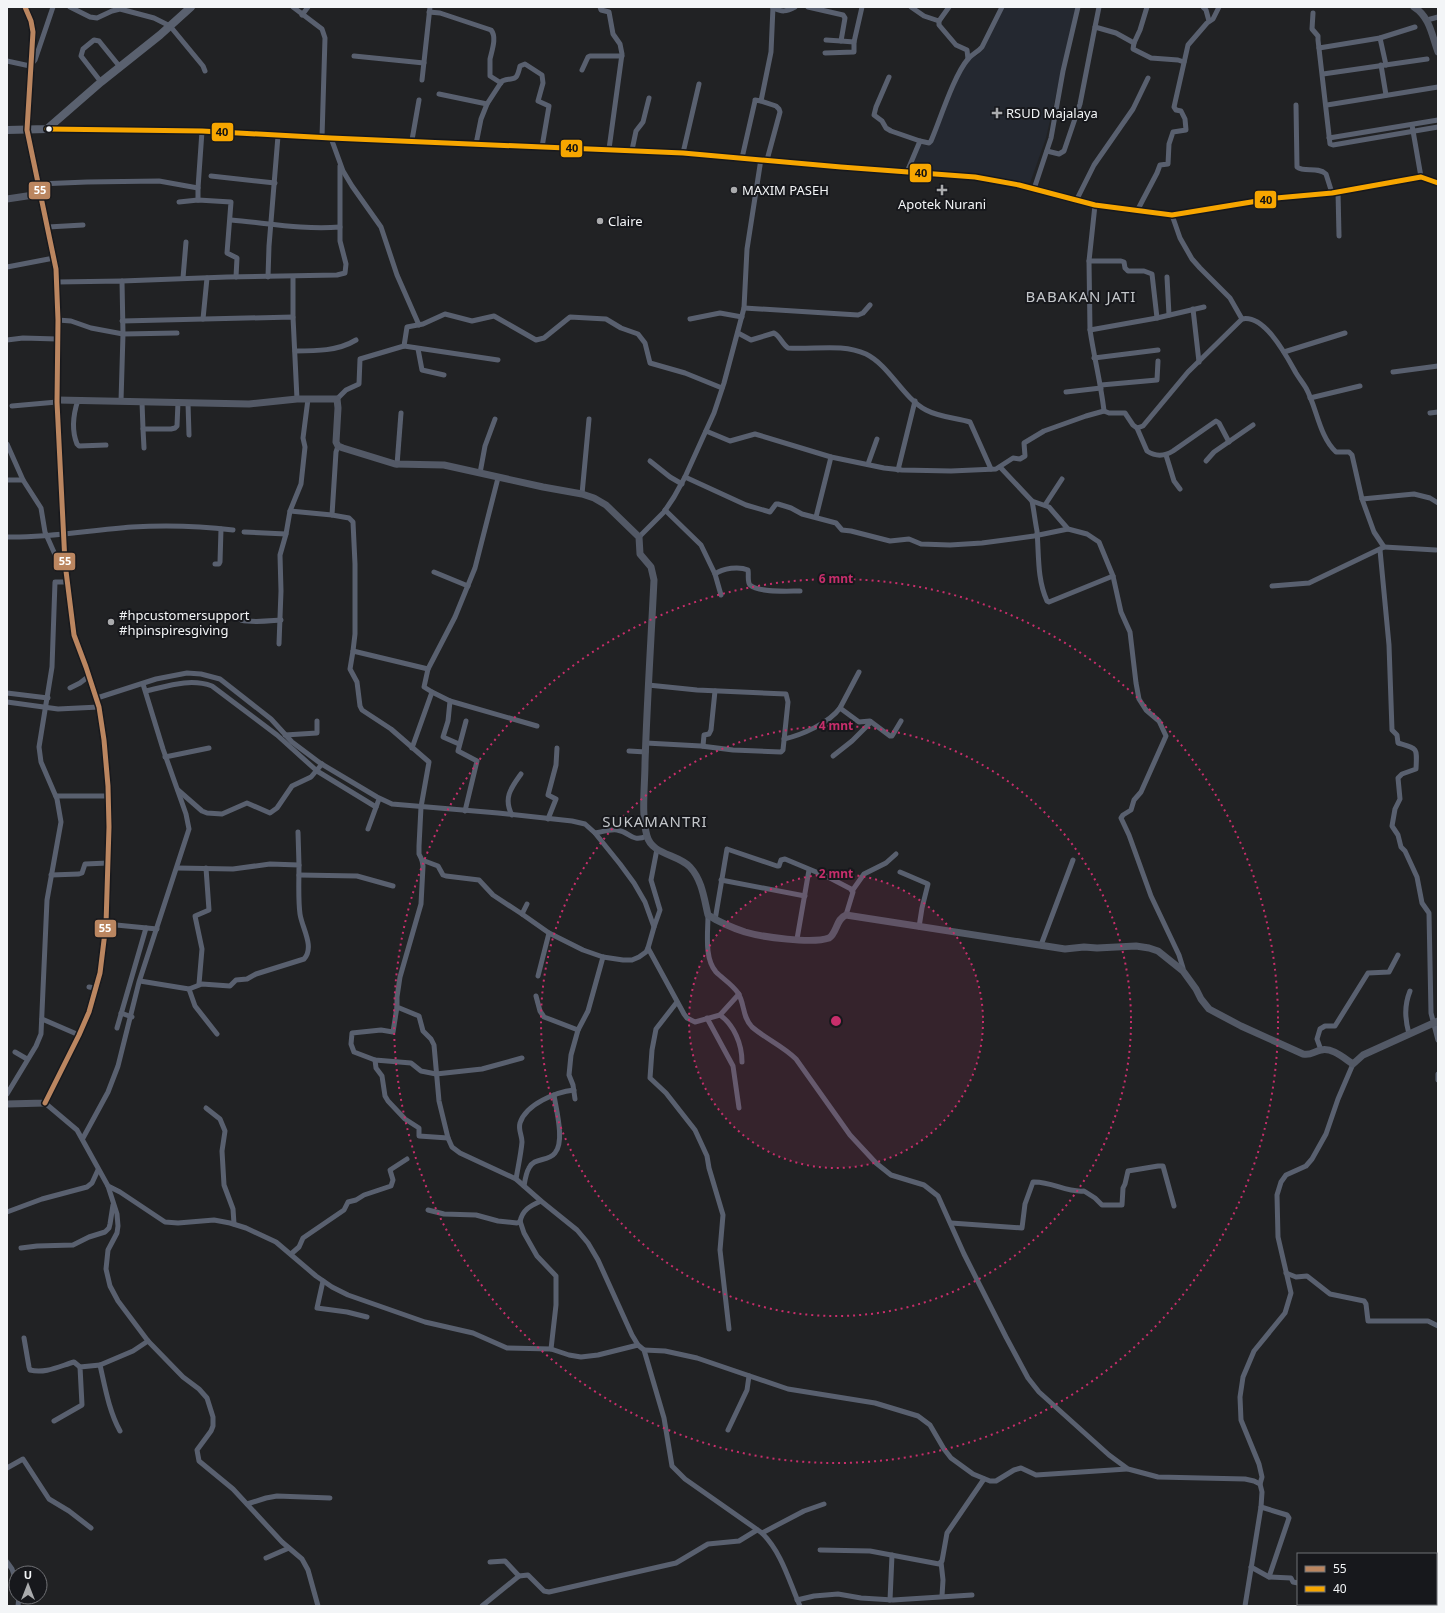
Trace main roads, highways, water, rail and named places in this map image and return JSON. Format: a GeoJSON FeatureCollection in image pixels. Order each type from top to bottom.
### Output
{"type":"FeatureCollection","features":[{"type":"Feature","properties":{"kind":"main road"},"geometry":{"type":"LineString","coordinates":[[7,130],[45,129],[120,66],[160,35],[191,7]]}},
{"type":"Feature","properties":{"kind":"place","name":"RSUD Majalaya"},"geometry":{"type":"Point","coordinates":[997,113]}},
{"type":"Feature","properties":{"kind":"place","name":"MAXIM PASEH"},"geometry":{"type":"Point","coordinates":[734,190]}},
{"type":"Feature","properties":{"kind":"place","name":"Apotek Nurani"},"geometry":{"type":"Point","coordinates":[942,190]}},
{"type":"Feature","properties":{"kind":"place","name":"Claire"},"geometry":{"type":"Point","coordinates":[600,221]}},
{"type":"Feature","properties":{"kind":"place","name":"#hpcustomersupport #hpinspiresgiving"},"geometry":{"type":"Point","coordinates":[111,622]}},
{"type":"Feature","properties":{"kind":"district","name":"BABAKAN JATI"},"geometry":{"type":"Point","coordinates":[1081,297]}},
{"type":"Feature","properties":{"kind":"district","name":"SUKAMANTRI"},"geometry":{"type":"Point","coordinates":[655,822]}}]}
